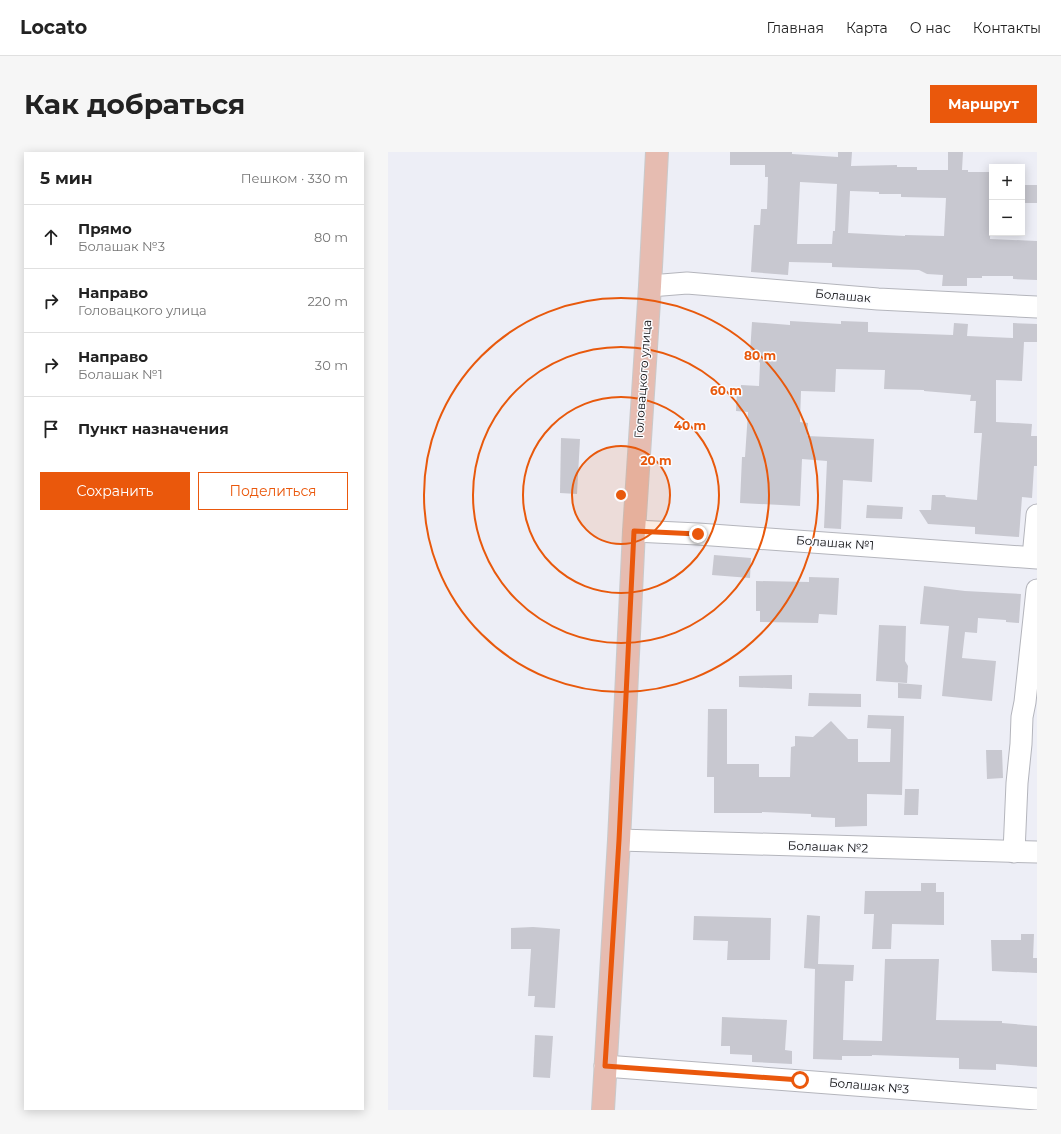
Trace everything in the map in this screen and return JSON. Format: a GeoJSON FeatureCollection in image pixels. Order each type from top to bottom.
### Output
{"type":"FeatureCollection","features":[{"type":"Feature","properties":{"kind":"main road","name":"Головацкого улица"},"geometry":{"type":"LineString","coordinates":[[603,1110],[619,840],[634,531],[657,152]]}},
{"type":"Feature","properties":{"kind":"street","name":"Болашак"},"geometry":{"type":"LineString","coordinates":[[650,286],[687,283],[878,298],[1037,307]]}},
{"type":"Feature","properties":{"kind":"street"},"geometry":{"type":"LineString","coordinates":[[1035,558],[1037,515]]}},
{"type":"Feature","properties":{"kind":"street","name":"Болашак №1"},"geometry":{"type":"LineString","coordinates":[[634,531],[698,534],[1035,558]]}},
{"type":"Feature","properties":{"kind":"street"},"geometry":{"type":"LineString","coordinates":[[1014,852],[1016,783],[1022,744],[1022,717],[1025,702],[1037,590]]}},
{"type":"Feature","properties":{"kind":"street","name":"Болашак №2"},"geometry":{"type":"LineString","coordinates":[[619,840],[1037,852]]}},
{"type":"Feature","properties":{"kind":"street","name":"Болашак №3"},"geometry":{"type":"LineString","coordinates":[[605,1066],[1037,1099]]}},
{"type":"Feature","properties":{"kind":"building"},"geometry":{"type":"Polygon","coordinates":[[[730,152],[792,152],[792,154],[838,157],[838,152],[852,152],[851,166],[897,165],[897,167],[917,167],[917,170],[948,170],[948,152],[963,152],[962,170],[968,170],[968,172],[989,172],[990,239],[1037,241],[1037,280],[1013,279],[1013,276],[982,276],[982,278],[967,278],[967,286],[942,286],[943,275],[927,274],[919,270],[832,267],[832,263],[789,262],[788,275],[751,272],[754,225],[760,225],[761,209],[767,209],[768,177],[765,177],[765,165],[730,165],[730,152]],[[800,182],[797,244],[832,244],[833,231],[835,231],[837,184],[800,182]],[[850,191],[848,233],[905,236],[944,236],[946,198],[901,197],[901,194],[879,194],[879,192],[850,191]]]}},
{"type":"Feature","properties":{"kind":"building"},"geometry":{"type":"Polygon","coordinates":[[[1025,185],[1037,185],[1037,203],[1025,203],[1025,185]]]}},
{"type":"Feature","properties":{"kind":"building"},"geometry":{"type":"Polygon","coordinates":[[[790,321],[841,324],[841,321],[868,322],[868,332],[953,335],[954,323],[968,324],[967,336],[1013,338],[1013,323],[1037,324],[1037,342],[1024,342],[1022,381],[996,380],[996,422],[1032,424],[1031,436],[1037,436],[1037,466],[1034,466],[1032,498],[1022,497],[1019,537],[975,534],[975,527],[928,524],[919,510],[931,510],[932,495],[945,495],[946,497],[977,500],[982,433],[974,433],[976,401],[970,401],[971,395],[924,390],[884,389],[885,370],[836,369],[835,392],[801,391],[800,422],[808,423],[807,436],[874,439],[872,482],[843,480],[841,529],[824,528],[827,461],[802,459],[800,506],[740,503],[742,457],[745,457],[748,412],[736,411],[737,390],[741,390],[741,385],[759,386],[760,363],[755,356],[750,353],[752,322],[790,325],[790,321]]]}},
{"type":"Feature","properties":{"kind":"building"},"geometry":{"type":"Polygon","coordinates":[[[561,438],[580,439],[577,494],[560,493],[561,438]]]}},
{"type":"Feature","properties":{"kind":"building"},"geometry":{"type":"Polygon","coordinates":[[[867,505],[903,507],[902,519],[866,518],[867,505]]]}},
{"type":"Feature","properties":{"kind":"building"},"geometry":{"type":"Polygon","coordinates":[[[714,555],[751,558],[750,578],[712,575],[714,555]]]}},
{"type":"Feature","properties":{"kind":"building"},"geometry":{"type":"Polygon","coordinates":[[[809,577],[839,578],[837,615],[819,614],[818,623],[760,622],[760,611],[756,611],[756,581],[809,582],[809,577]]]}},
{"type":"Feature","properties":{"kind":"building"},"geometry":{"type":"Polygon","coordinates":[[[924,586],[965,591],[1021,594],[1019,623],[1006,622],[1006,620],[978,618],[977,633],[965,632],[962,658],[996,661],[992,701],[942,696],[949,626],[920,624],[924,586]]]}},
{"type":"Feature","properties":{"kind":"building"},"geometry":{"type":"Polygon","coordinates":[[[879,625],[906,626],[905,661],[908,666],[907,683],[876,681],[879,625]]]}},
{"type":"Feature","properties":{"kind":"building"},"geometry":{"type":"Polygon","coordinates":[[[792,675],[792,689],[739,687],[739,676],[792,675]]]}},
{"type":"Feature","properties":{"kind":"building"},"geometry":{"type":"Polygon","coordinates":[[[898,683],[922,685],[921,699],[898,698],[898,683]]]}},
{"type":"Feature","properties":{"kind":"building"},"geometry":{"type":"Polygon","coordinates":[[[809,693],[861,694],[861,707],[808,706],[809,693]]]}},
{"type":"Feature","properties":{"kind":"building"},"geometry":{"type":"Polygon","coordinates":[[[708,709],[727,709],[727,764],[759,764],[759,777],[790,777],[791,747],[795,746],[795,736],[813,737],[831,721],[848,739],[858,739],[858,762],[890,762],[891,729],[867,728],[868,715],[904,716],[902,795],[867,794],[867,826],[835,827],[835,818],[811,817],[811,814],[762,812],[714,813],[714,777],[707,777],[708,709]]]}},
{"type":"Feature","properties":{"kind":"building"},"geometry":{"type":"Polygon","coordinates":[[[986,750],[1002,750],[1003,778],[987,779],[986,750]]]}},
{"type":"Feature","properties":{"kind":"building"},"geometry":{"type":"Polygon","coordinates":[[[905,789],[919,789],[918,815],[904,815],[905,789]]]}},
{"type":"Feature","properties":{"kind":"building"},"geometry":{"type":"Polygon","coordinates":[[[921,883],[936,883],[936,892],[944,892],[944,925],[892,924],[891,949],[872,949],[874,914],[864,914],[865,891],[921,891],[921,883]]]}},
{"type":"Feature","properties":{"kind":"building"},"geometry":{"type":"Polygon","coordinates":[[[807,915],[820,916],[818,964],[854,965],[853,981],[845,981],[843,1040],[882,1041],[885,959],[939,959],[936,1020],[1002,1021],[1002,1023],[1037,1026],[1037,1067],[996,1064],[996,1070],[959,1069],[959,1058],[872,1055],[842,1056],[842,1060],[813,1059],[815,969],[804,968],[807,915]]]}},
{"type":"Feature","properties":{"kind":"building"},"geometry":{"type":"Polygon","coordinates":[[[694,916],[771,918],[770,960],[727,960],[728,941],[693,940],[694,916]]]}},
{"type":"Feature","properties":{"kind":"building"},"geometry":{"type":"Polygon","coordinates":[[[533,927],[560,929],[555,1008],[534,1007],[535,996],[528,996],[531,949],[511,949],[511,928],[533,927]]]}},
{"type":"Feature","properties":{"kind":"building"},"geometry":{"type":"Polygon","coordinates":[[[1021,934],[1034,934],[1033,958],[1037,958],[1037,973],[992,971],[991,940],[1021,940],[1021,934]]]}},
{"type":"Feature","properties":{"kind":"building"},"geometry":{"type":"Polygon","coordinates":[[[722,1017],[787,1020],[785,1050],[792,1051],[792,1064],[752,1062],[752,1055],[730,1054],[730,1046],[721,1046],[722,1017]]]}},
{"type":"Feature","properties":{"kind":"building"},"geometry":{"type":"Polygon","coordinates":[[[535,1035],[553,1036],[550,1078],[533,1077],[535,1035]]]}},
{"type":"Feature","properties":{"kind":"route"},"geometry":{"type":"LineString","coordinates":[[698,534],[634,531],[619,840],[605,1066],[800,1080]]}}]}
